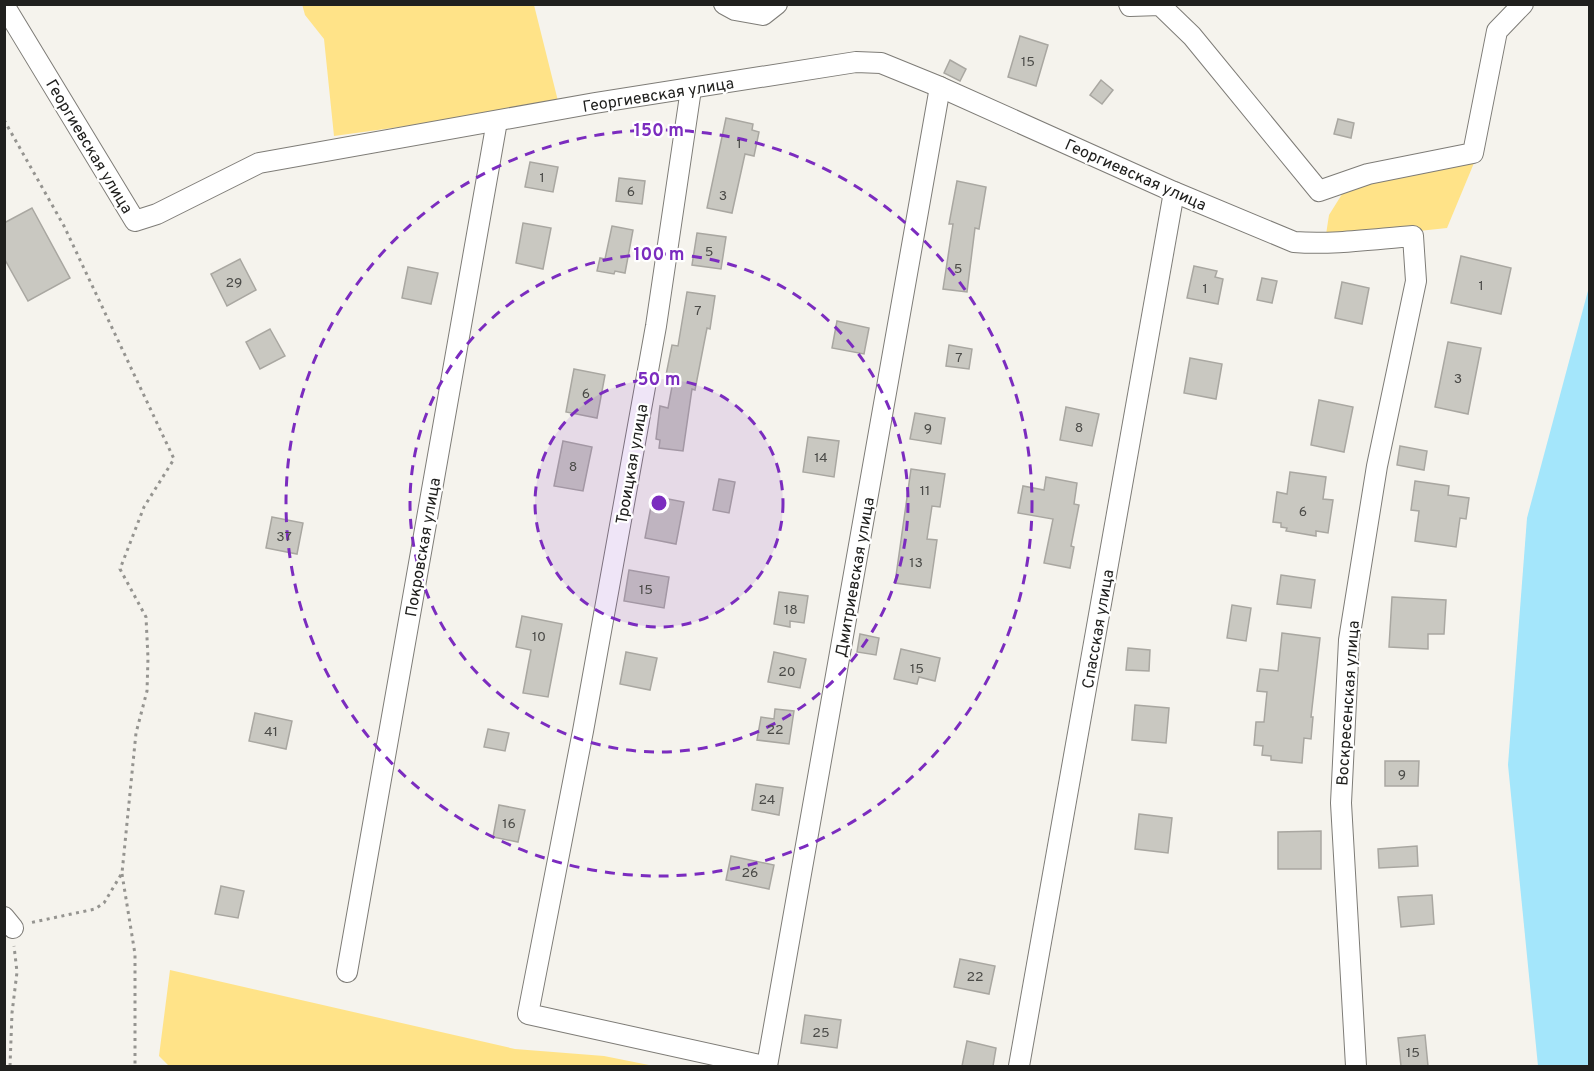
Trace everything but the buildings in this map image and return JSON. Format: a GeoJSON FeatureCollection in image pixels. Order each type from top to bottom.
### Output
{"type":"FeatureCollection","features":[{"type":"Feature","properties":{"kind":"street"},"geometry":{"type":"LineString","coordinates":[[724,4],[735,10],[763,15],[777,4]]}},
{"type":"Feature","properties":{"kind":"street"},"geometry":{"type":"LineString","coordinates":[[1129,4],[1130,6],[1161,5],[1192,36],[1319,191],[1368,174],[1473,153],[1497,31],[1523,4]]}},
{"type":"Feature","properties":{"kind":"street","name":"Георгиевская улица"},"geometry":{"type":"LineString","coordinates":[[4,5],[135,221],[157,214],[259,163],[595,103],[856,62],[881,63],[940,87],[1174,192],[1294,242],[1413,236]]}},
{"type":"Feature","properties":{"kind":"street","name":"Дмитриевская улица"},"geometry":{"type":"LineString","coordinates":[[766,1066],[940,87]]}},
{"type":"Feature","properties":{"kind":"street","name":"Троицкая улица"},"geometry":{"type":"LineString","coordinates":[[691,89],[656,326],[583,731],[528,1014],[766,1066]]}},
{"type":"Feature","properties":{"kind":"street","name":"Покровская улица"},"geometry":{"type":"LineString","coordinates":[[347,972],[497,121]]}},
{"type":"Feature","properties":{"kind":"street","name":"Спасская улица"},"geometry":{"type":"LineString","coordinates":[[1019,1066],[1174,192]]}},
{"type":"Feature","properties":{"kind":"street","name":"Воскресенская улица"},"geometry":{"type":"LineString","coordinates":[[1356,1066],[1341,804],[1349,640],[1377,466],[1416,281],[1413,236]]}},
{"type":"Feature","properties":{"kind":"path"},"geometry":{"type":"LineString","coordinates":[[4,120],[64,226],[174,459],[144,507],[120,569],[146,617],[148,658],[147,691],[136,733],[122,873],[135,954],[135,1066]]}},
{"type":"Feature","properties":{"kind":"path"},"geometry":{"type":"LineString","coordinates":[[10,1066],[12,1013],[17,972],[10,924],[95,909],[104,903],[122,873]]}},
{"type":"Feature","properties":{"kind":"shaded area"},"geometry":{"type":"Polygon","coordinates":[[[302,4],[534,5],[559,105],[334,136],[324,39],[305,15],[302,4]]]}},
{"type":"Feature","properties":{"kind":"shaded area"},"geometry":{"type":"Polygon","coordinates":[[[1474,163],[1447,228],[1325,241],[1329,215],[1344,191],[1432,168],[1474,163]]]}},
{"type":"Feature","properties":{"kind":"shaded area"},"geometry":{"type":"Polygon","coordinates":[[[170,970],[515,1049],[604,1056],[654,1066],[169,1066],[159,1056],[170,970]]]}},
{"type":"Feature","properties":{"kind":"water"},"geometry":{"type":"Polygon","coordinates":[[[1589,287],[1589,1066],[1538,1066],[1508,765],[1527,518],[1589,287]]]}}]}
